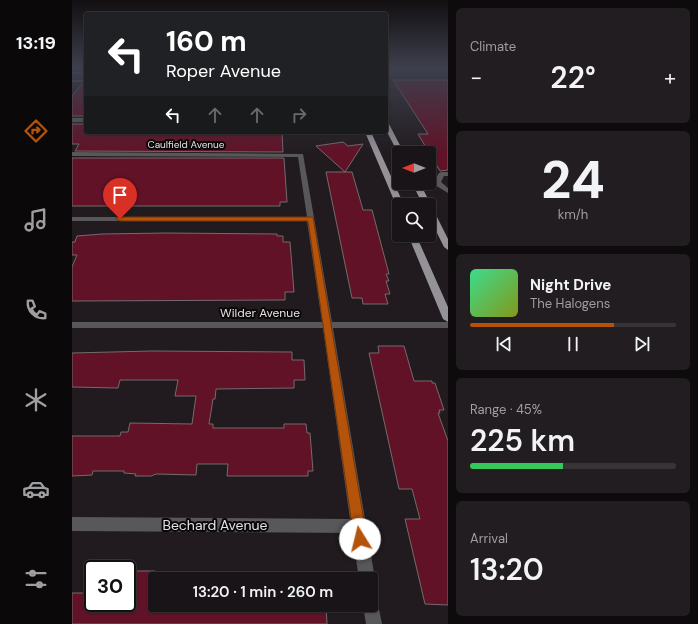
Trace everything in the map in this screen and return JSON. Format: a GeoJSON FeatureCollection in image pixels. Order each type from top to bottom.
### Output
{"type":"FeatureCollection","features":[{"type":"Feature","properties":{"kind":"main road"},"geometry":{"type":"LineString","coordinates":[[388,128],[397,146]]}},
{"type":"Feature","properties":{"kind":"main road"},"geometry":{"type":"LineString","coordinates":[[369,134],[397,198]]}},
{"type":"Feature","properties":{"kind":"main road"},"geometry":{"type":"LineString","coordinates":[[436,224],[448,247]]}},
{"type":"Feature","properties":{"kind":"main road"},"geometry":{"type":"LineString","coordinates":[[415,242],[448,319]]}},
{"type":"Feature","properties":{"kind":"street"},"geometry":{"type":"LineString","coordinates":[[72,120],[84,120]]}},
{"type":"Feature","properties":{"kind":"street","name":"Caulfield Avenue"},"geometry":{"type":"LineString","coordinates":[[72,154],[301,155],[311,219]]}},
{"type":"Feature","properties":{"kind":"street"},"geometry":{"type":"LineString","coordinates":[[448,174],[441,174],[437,183],[448,191]]}},
{"type":"Feature","properties":{"kind":"street"},"geometry":{"type":"LineString","coordinates":[[72,219],[311,219],[366,572]]}},
{"type":"Feature","properties":{"kind":"street","name":"Wilder Avenue"},"geometry":{"type":"LineString","coordinates":[[72,325],[448,325]]}},
{"type":"Feature","properties":{"kind":"street","name":"Bechard Avenue"},"geometry":{"type":"LineString","coordinates":[[72,524],[358,526]]}},
{"type":"Feature","properties":{"kind":"street"},"geometry":{"type":"LineString","coordinates":[[372,612],[374,624]]}},
{"type":"Feature","properties":{"kind":"building"},"geometry":{"type":"Polygon","coordinates":[[[72,96],[84,96],[84,116],[72,116],[72,96]]]}},
{"type":"Feature","properties":{"kind":"building"},"geometry":{"type":"Polygon","coordinates":[[[403,96],[448,96],[448,170],[440,171],[436,164],[436,146],[425,146],[418,134],[428,134],[403,96]]]}},
{"type":"Feature","properties":{"kind":"building"},"geometry":{"type":"Polygon","coordinates":[[[72,124],[84,124],[84,134],[282,134],[283,152],[75,151],[79,144],[72,144],[72,124]]]}},
{"type":"Feature","properties":{"kind":"building"},"geometry":{"type":"Polygon","coordinates":[[[343,142],[348,146],[363,144],[345,172],[316,146],[343,142]]]}},
{"type":"Feature","properties":{"kind":"building"},"geometry":{"type":"Polygon","coordinates":[[[72,158],[284,158],[287,202],[280,202],[280,206],[72,206],[72,158]]]}},
{"type":"Feature","properties":{"kind":"building"},"geometry":{"type":"Polygon","coordinates":[[[326,172],[352,172],[363,210],[372,210],[389,274],[386,274],[389,281],[386,281],[390,294],[385,294],[388,304],[363,304],[362,298],[352,298],[326,172]]]}},
{"type":"Feature","properties":{"kind":"building"},"geometry":{"type":"Polygon","coordinates":[[[166,233],[277,234],[277,236],[283,236],[283,242],[290,242],[294,292],[285,292],[285,300],[72,301],[72,267],[77,255],[72,255],[72,242],[75,242],[77,236],[166,233]]]}},
{"type":"Feature","properties":{"kind":"building"},"geometry":{"type":"Polygon","coordinates":[[[378,346],[404,346],[414,381],[432,381],[432,383],[435,383],[444,410],[439,410],[440,413],[438,413],[448,441],[448,605],[425,604],[405,519],[420,519],[412,489],[399,489],[369,353],[379,353],[378,346]]]}},
{"type":"Feature","properties":{"kind":"building"},"geometry":{"type":"Polygon","coordinates":[[[152,351],[292,352],[292,360],[304,360],[305,380],[294,380],[294,388],[216,389],[209,424],[213,424],[213,428],[284,428],[284,424],[306,424],[307,433],[310,433],[313,471],[308,471],[308,476],[227,476],[228,464],[197,464],[196,475],[157,474],[152,476],[135,476],[136,474],[124,473],[124,471],[93,471],[92,475],[72,476],[72,436],[120,436],[121,432],[128,432],[130,423],[192,424],[196,396],[175,396],[178,380],[120,380],[118,388],[72,387],[72,353],[152,351]]]}},
{"type":"Feature","properties":{"kind":"building"},"geometry":{"type":"Polygon","coordinates":[[[136,571],[155,571],[148,572],[148,612],[326,612],[327,624],[72,624],[72,593],[84,593],[84,612],[136,612],[136,571]]]}},
{"type":"Feature","properties":{"kind":"route"},"geometry":{"type":"LineString","coordinates":[[120,219],[311,219],[360,539]]}}]}
